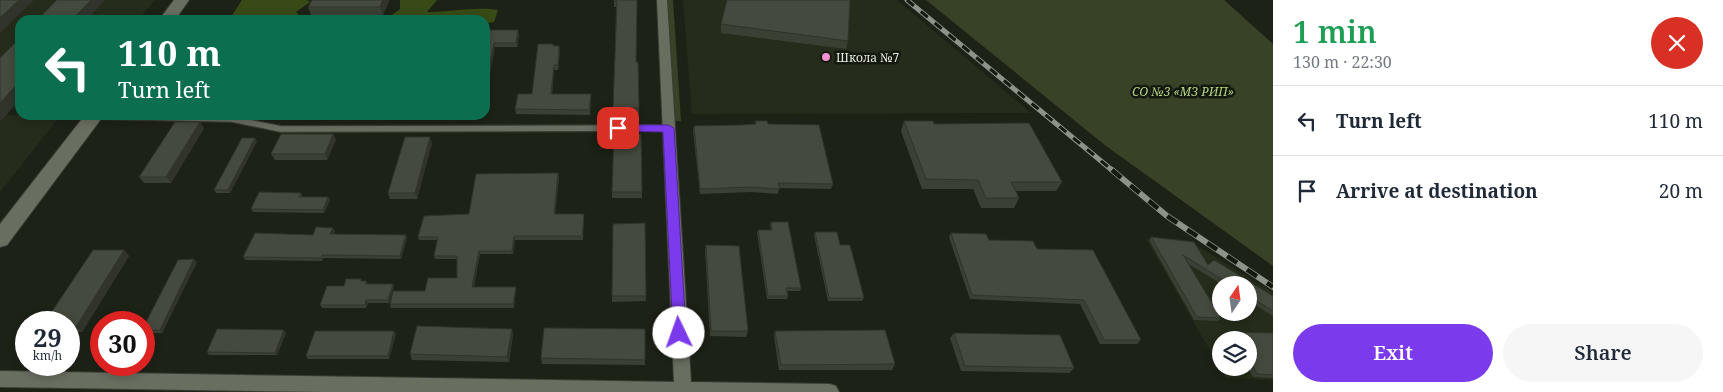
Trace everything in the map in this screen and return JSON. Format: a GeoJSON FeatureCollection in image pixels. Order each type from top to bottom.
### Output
{"type":"FeatureCollection","features":[{"type":"Feature","properties":{"kind":"street"},"geometry":{"type":"LineString","coordinates":[[171,15],[182,0]]}},
{"type":"Feature","properties":{"kind":"street"},"geometry":{"type":"LineString","coordinates":[[662,0],[682,391]]}},
{"type":"Feature","properties":{"kind":"street"},"geometry":{"type":"LineString","coordinates":[[0,239],[91,120]]}},
{"type":"Feature","properties":{"kind":"street"},"geometry":{"type":"LineString","coordinates":[[0,379],[830,392]]}},
{"type":"Feature","properties":{"kind":"lane"},"geometry":{"type":"LineString","coordinates":[[237,120],[281,129],[668,128]]}},
{"type":"Feature","properties":{"kind":"shaded area"},"geometry":{"type":"Polygon","coordinates":[[[0,0],[155,0],[142,15],[15,15],[15,88],[0,89],[0,0]]]}},
{"type":"Feature","properties":{"kind":"shaded area","name":"Школа №7"},"geometry":{"type":"Polygon","coordinates":[[[683,0],[897,0],[1031,113],[692,114],[683,0]]]}},
{"type":"Feature","properties":{"kind":"shaded area"},"geometry":{"type":"Polygon","coordinates":[[[6,115],[15,115],[15,120],[57,120],[0,192],[0,122],[6,115]]]}},
{"type":"Feature","properties":{"kind":"shaded area"},"geometry":{"type":"Polygon","coordinates":[[[1146,239],[1194,244],[1247,276],[1212,276],[1212,321],[1258,321],[1258,283],[1273,292],[1273,380],[1226,378],[1225,376],[1257,376],[1257,331],[1212,331],[1212,354],[1146,239]]]}},
{"type":"Feature","properties":{"kind":"green space"},"geometry":{"type":"Polygon","coordinates":[[[242,0],[307,0],[310,2],[296,12],[299,15],[232,15],[242,0]]]}},
{"type":"Feature","properties":{"kind":"green space"},"geometry":{"type":"Polygon","coordinates":[[[400,0],[437,0],[427,12],[498,10],[494,22],[490,23],[490,15],[392,15],[400,9],[400,0]]]}},
{"type":"Feature","properties":{"kind":"green space"},"geometry":{"type":"Polygon","coordinates":[[[665,0],[673,0],[681,121],[672,121],[665,0]]]}},
{"type":"Feature","properties":{"kind":"green space","name":"СО №3 «МЗ РИП»"},"geometry":{"type":"Polygon","coordinates":[[[926,0],[1224,0],[1273,44],[1273,266],[1106,146],[926,0]]]}},
{"type":"Feature","properties":{"kind":"building"},"geometry":{"type":"Polygon","coordinates":[[[0,0],[19,0],[0,18],[0,0]]]}},
{"type":"Feature","properties":{"kind":"building"},"geometry":{"type":"Polygon","coordinates":[[[57,0],[91,0],[77,15],[42,15],[57,0]]]}},
{"type":"Feature","properties":{"kind":"building"},"geometry":{"type":"Polygon","coordinates":[[[312,0],[383,0],[380,7],[308,7],[312,0]]]}},
{"type":"Feature","properties":{"kind":"building"},"geometry":{"type":"Polygon","coordinates":[[[614,0],[637,0],[636,62],[638,62],[639,108],[613,108],[617,1],[614,0]]]}},
{"type":"Feature","properties":{"kind":"building"},"geometry":{"type":"Polygon","coordinates":[[[727,0],[850,0],[848,41],[721,24],[727,0]]]}},
{"type":"Feature","properties":{"kind":"building"},"geometry":{"type":"Polygon","coordinates":[[[490,30],[518,30],[516,43],[494,43],[490,65],[490,30]]]}},
{"type":"Feature","properties":{"kind":"building"},"geometry":{"type":"Polygon","coordinates":[[[15,43],[15,86],[0,103],[0,58],[15,43]]]}},
{"type":"Feature","properties":{"kind":"building"},"geometry":{"type":"Polygon","coordinates":[[[538,44],[559,46],[558,65],[554,65],[551,94],[591,94],[589,110],[515,109],[518,94],[532,94],[538,44]]]}},
{"type":"Feature","properties":{"kind":"building"},"geometry":{"type":"Polygon","coordinates":[[[755,121],[767,121],[768,124],[819,125],[833,184],[778,183],[780,189],[752,187],[700,189],[694,126],[756,124],[755,121]]]}},
{"type":"Feature","properties":{"kind":"building"},"geometry":{"type":"Polygon","coordinates":[[[904,121],[933,121],[934,124],[1029,123],[1062,182],[1011,182],[1019,198],[986,198],[978,180],[926,179],[904,121]]]}},
{"type":"Feature","properties":{"kind":"building"},"geometry":{"type":"Polygon","coordinates":[[[175,122],[200,122],[166,177],[139,177],[175,122]]]}},
{"type":"Feature","properties":{"kind":"building"},"geometry":{"type":"Polygon","coordinates":[[[281,134],[333,134],[325,154],[271,154],[281,134]]]}},
{"type":"Feature","properties":{"kind":"building"},"geometry":{"type":"Polygon","coordinates":[[[614,134],[641,134],[642,192],[612,192],[614,134]]]}},
{"type":"Feature","properties":{"kind":"building"},"geometry":{"type":"Polygon","coordinates":[[[405,137],[430,137],[415,193],[388,193],[405,137]]]}},
{"type":"Feature","properties":{"kind":"building"},"geometry":{"type":"Polygon","coordinates":[[[242,138],[255,138],[228,190],[214,190],[242,138]]]}},
{"type":"Feature","properties":{"kind":"building"},"geometry":{"type":"Polygon","coordinates":[[[558,173],[554,214],[584,214],[582,236],[514,236],[512,251],[479,251],[472,287],[516,287],[513,304],[390,304],[393,291],[425,291],[428,278],[457,278],[457,256],[434,256],[438,237],[418,237],[424,216],[469,214],[476,174],[558,173]]]}},
{"type":"Feature","properties":{"kind":"building"},"geometry":{"type":"Polygon","coordinates":[[[259,192],[301,193],[299,197],[328,197],[323,210],[251,209],[259,192]]]}},
{"type":"Feature","properties":{"kind":"building"},"geometry":{"type":"Polygon","coordinates":[[[771,222],[788,222],[801,288],[786,288],[788,296],[768,296],[758,230],[772,230],[771,222]]]}},
{"type":"Feature","properties":{"kind":"building"},"geometry":{"type":"Polygon","coordinates":[[[645,223],[646,296],[612,296],[613,224],[645,223]]]}},
{"type":"Feature","properties":{"kind":"building"},"geometry":{"type":"Polygon","coordinates":[[[316,227],[333,228],[330,234],[406,235],[400,256],[243,257],[255,233],[313,235],[316,227]]]}},
{"type":"Feature","properties":{"kind":"building"},"geometry":{"type":"Polygon","coordinates":[[[815,232],[837,232],[840,245],[850,245],[864,298],[829,298],[815,232]]]}},
{"type":"Feature","properties":{"kind":"building"},"geometry":{"type":"Polygon","coordinates":[[[951,233],[986,234],[989,240],[1033,241],[1037,249],[1093,250],[1141,340],[1104,340],[1084,300],[972,295],[951,233]]]}},
{"type":"Feature","properties":{"kind":"building"},"geometry":{"type":"Polygon","coordinates":[[[1151,237],[1194,242],[1208,265],[1214,260],[1240,276],[1217,276],[1183,255],[1212,303],[1212,318],[1197,317],[1151,237]]]}},
{"type":"Feature","properties":{"kind":"building"},"geometry":{"type":"Polygon","coordinates":[[[706,245],[739,246],[748,331],[711,331],[706,245]]]}},
{"type":"Feature","properties":{"kind":"building"},"geometry":{"type":"Polygon","coordinates":[[[93,250],[124,250],[80,321],[80,311],[52,311],[93,250]]]}},
{"type":"Feature","properties":{"kind":"building"},"geometry":{"type":"Polygon","coordinates":[[[194,259],[160,330],[155,330],[155,311],[152,311],[178,260],[194,259]]]}},
{"type":"Feature","properties":{"kind":"building"},"geometry":{"type":"Polygon","coordinates":[[[346,279],[361,279],[360,281],[366,281],[365,284],[393,284],[388,300],[366,300],[365,305],[320,305],[327,286],[344,286],[346,279]]]}},
{"type":"Feature","properties":{"kind":"building"},"geometry":{"type":"Polygon","coordinates":[[[1258,287],[1273,296],[1273,311],[1258,302],[1258,287]]]}},
{"type":"Feature","properties":{"kind":"building"},"geometry":{"type":"Polygon","coordinates":[[[417,326],[512,329],[507,357],[410,354],[417,326]]]}},
{"type":"Feature","properties":{"kind":"building"},"geometry":{"type":"Polygon","coordinates":[[[544,328],[645,329],[645,360],[541,358],[544,328]]]}},
{"type":"Feature","properties":{"kind":"building"},"geometry":{"type":"Polygon","coordinates":[[[217,329],[284,330],[275,353],[207,352],[217,329]]]}},
{"type":"Feature","properties":{"kind":"building"},"geometry":{"type":"Polygon","coordinates":[[[885,330],[895,364],[781,365],[775,331],[885,330]]]}},
{"type":"Feature","properties":{"kind":"building"},"geometry":{"type":"Polygon","coordinates":[[[315,331],[394,331],[388,356],[306,356],[315,331]]]}},
{"type":"Feature","properties":{"kind":"building"},"geometry":{"type":"Polygon","coordinates":[[[954,333],[1060,335],[1074,368],[965,366],[954,333]]]}},
{"type":"Feature","properties":{"kind":"building"},"geometry":{"type":"Polygon","coordinates":[[[1257,333],[1273,333],[1273,375],[1257,374],[1257,333]]]}},
{"type":"Feature","properties":{"kind":"railway"},"geometry":{"type":"LineString","coordinates":[[907,0],[1113,171]]}},
{"type":"Feature","properties":{"kind":"railway"},"geometry":{"type":"LineString","coordinates":[[1112,170],[1167,216],[1273,287]]}},
{"type":"Feature","properties":{"kind":"place","name":"Школа №7"},"geometry":{"type":"Point","coordinates":[826,57]}},
{"type":"Feature","properties":{"kind":"route"},"geometry":{"type":"LineString","coordinates":[[618,128],[668,128],[679,333]]}}]}
